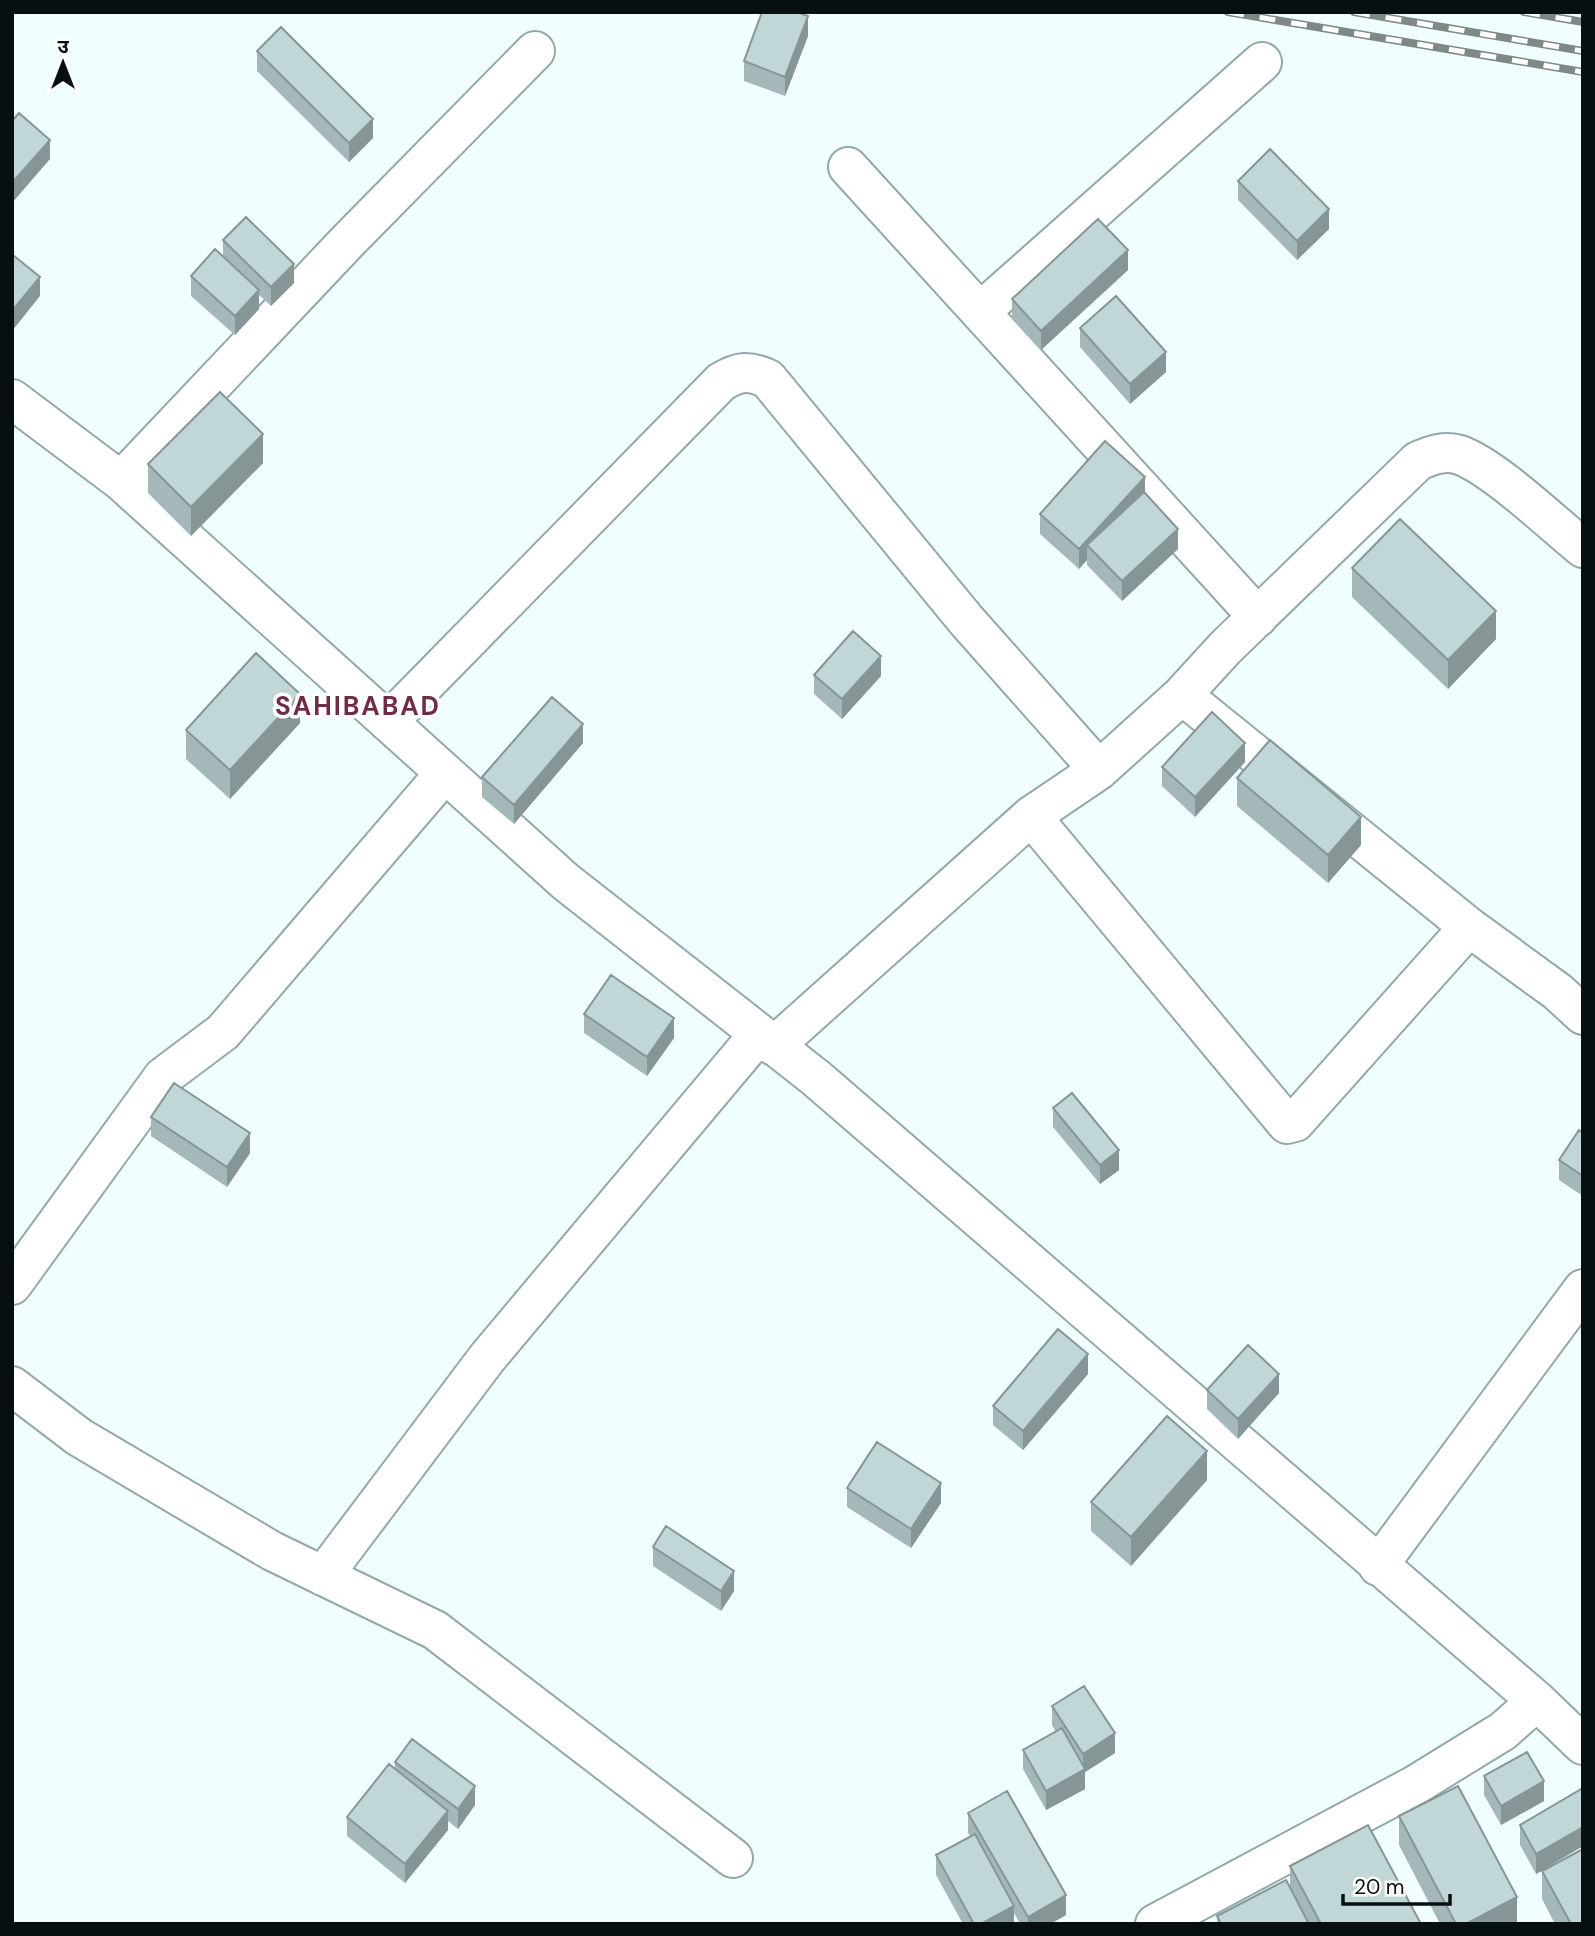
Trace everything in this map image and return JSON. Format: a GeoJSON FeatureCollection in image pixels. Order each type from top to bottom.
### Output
{"type":"FeatureCollection","features":[{"type":"Feature","properties":{"kind":"street"},"geometry":{"type":"LineString","coordinates":[[121,481],[347,242],[535,51]]}},
{"type":"Feature","properties":{"kind":"street"},"geometry":{"type":"LineString","coordinates":[[980,312],[1262,62]]}},
{"type":"Feature","properties":{"kind":"street"},"geometry":{"type":"LineString","coordinates":[[848,167],[1258,617]]}},
{"type":"Feature","properties":{"kind":"street"},"geometry":{"type":"LineString","coordinates":[[388,722],[721,382],[736,373],[751,371],[768,379],[966,620],[1099,770]]}},
{"type":"Feature","properties":{"kind":"street"},"geometry":{"type":"LineString","coordinates":[[12,399],[121,481],[566,882],[817,1078],[1537,1701],[1583,1745]]}},
{"type":"Feature","properties":{"kind":"street"},"geometry":{"type":"LineString","coordinates":[[323,1576],[487,1358],[766,1040],[1031,816],[1099,770],[1182,695],[1418,461],[1433,454],[1460,455],[1482,467],[1583,548]]}},
{"type":"Feature","properties":{"kind":"street"},"geometry":{"type":"LineString","coordinates":[[1182,695],[1469,927],[1558,992],[1583,1015]]}},
{"type":"Feature","properties":{"kind":"street"},"geometry":{"type":"LineString","coordinates":[[12,1285],[163,1077],[223,1032],[445,773]]}},
{"type":"Feature","properties":{"kind":"street"},"geometry":{"type":"LineString","coordinates":[[1031,816],[1287,1125],[1295,1122],[1469,927]]}},
{"type":"Feature","properties":{"kind":"street"},"geometry":{"type":"LineString","coordinates":[[1378,1566],[1583,1289]]}},
{"type":"Feature","properties":{"kind":"street"},"geometry":{"type":"LineString","coordinates":[[12,1386],[79,1437],[272,1551],[435,1630],[733,1858]]}},
{"type":"Feature","properties":{"kind":"street"},"geometry":{"type":"LineString","coordinates":[[1154,1924],[1417,1784],[1503,1731],[1537,1701]]}},
{"type":"Feature","properties":{"kind":"building"},"geometry":{"type":"Polygon","coordinates":[[[762,12],[797,12],[808,16],[785,77],[744,61],[762,12]]]}},
{"type":"Feature","properties":{"kind":"building"},"geometry":{"type":"Polygon","coordinates":[[[281,27],[373,119],[349,143],[257,51],[281,27]]]}},
{"type":"Feature","properties":{"kind":"building"},"geometry":{"type":"Polygon","coordinates":[[[19,113],[50,140],[12,183],[12,121],[19,113]]]}},
{"type":"Feature","properties":{"kind":"building"},"geometry":{"type":"Polygon","coordinates":[[[1270,149],[1329,209],[1297,241],[1238,181],[1270,149]]]}},
{"type":"Feature","properties":{"kind":"building"},"geometry":{"type":"Polygon","coordinates":[[[246,217],[294,264],[271,287],[223,240],[246,217]]]}},
{"type":"Feature","properties":{"kind":"building"},"geometry":{"type":"Polygon","coordinates":[[[1098,219],[1128,250],[1041,331],[1012,299],[1098,219]]]}},
{"type":"Feature","properties":{"kind":"building"},"geometry":{"type":"Polygon","coordinates":[[[215,249],[259,290],[235,316],[191,276],[215,249]]]}},
{"type":"Feature","properties":{"kind":"building"},"geometry":{"type":"Polygon","coordinates":[[[13,255],[40,277],[12,311],[12,257],[13,255]]]}},
{"type":"Feature","properties":{"kind":"building"},"geometry":{"type":"Polygon","coordinates":[[[1116,296],[1166,352],[1130,384],[1080,328],[1116,296]]]}},
{"type":"Feature","properties":{"kind":"building"},"geometry":{"type":"Polygon","coordinates":[[[220,392],[263,434],[191,507],[148,464],[220,392]]]}},
{"type":"Feature","properties":{"kind":"building"},"geometry":{"type":"Polygon","coordinates":[[[1105,441],[1145,477],[1079,549],[1040,514],[1105,441]]]}},
{"type":"Feature","properties":{"kind":"building"},"geometry":{"type":"Polygon","coordinates":[[[1144,492],[1178,529],[1122,581],[1087,545],[1144,492]]]}},
{"type":"Feature","properties":{"kind":"building"},"geometry":{"type":"Polygon","coordinates":[[[1400,519],[1496,611],[1448,660],[1352,568],[1400,519]]]}},
{"type":"Feature","properties":{"kind":"building"},"geometry":{"type":"Polygon","coordinates":[[[853,631],[881,656],[842,699],[814,675],[853,631]]]}},
{"type":"Feature","properties":{"kind":"building"},"geometry":{"type":"Polygon","coordinates":[[[256,653],[300,694],[230,770],[186,730],[256,653]]]}},
{"type":"Feature","properties":{"kind":"building"},"geometry":{"type":"Polygon","coordinates":[[[552,697],[583,724],[514,805],[482,777],[552,697]]]}},
{"type":"Feature","properties":{"kind":"building"},"geometry":{"type":"Polygon","coordinates":[[[1212,712],[1245,743],[1195,797],[1162,767],[1212,712]]]}},
{"type":"Feature","properties":{"kind":"building"},"geometry":{"type":"Polygon","coordinates":[[[1270,740],[1361,817],[1328,855],[1237,778],[1270,740]]]}},
{"type":"Feature","properties":{"kind":"building"},"geometry":{"type":"Polygon","coordinates":[[[611,975],[674,1018],[647,1057],[584,1014],[611,975]]]}},
{"type":"Feature","properties":{"kind":"building"},"geometry":{"type":"Polygon","coordinates":[[[174,1083],[250,1133],[227,1167],[151,1117],[174,1083]]]}},
{"type":"Feature","properties":{"kind":"building"},"geometry":{"type":"Polygon","coordinates":[[[1072,1093],[1119,1150],[1100,1165],[1053,1108],[1072,1093]]]}},
{"type":"Feature","properties":{"kind":"building"},"geometry":{"type":"Polygon","coordinates":[[[1579,1130],[1583,1133],[1583,1176],[1559,1160],[1579,1130]]]}},
{"type":"Feature","properties":{"kind":"building"},"geometry":{"type":"Polygon","coordinates":[[[1058,1329],[1088,1354],[1023,1431],[993,1406],[1058,1329]]]}},
{"type":"Feature","properties":{"kind":"building"},"geometry":{"type":"Polygon","coordinates":[[[1248,1345],[1279,1374],[1238,1419],[1207,1390],[1248,1345]]]}},
{"type":"Feature","properties":{"kind":"building"},"geometry":{"type":"Polygon","coordinates":[[[1167,1416],[1207,1451],[1131,1537],[1091,1502],[1167,1416]]]}},
{"type":"Feature","properties":{"kind":"building"},"geometry":{"type":"Polygon","coordinates":[[[877,1442],[941,1483],[911,1529],[847,1488],[877,1442]]]}},
{"type":"Feature","properties":{"kind":"building"},"geometry":{"type":"Polygon","coordinates":[[[666,1526],[734,1571],[721,1591],[653,1547],[666,1526]]]}},
{"type":"Feature","properties":{"kind":"building"},"geometry":{"type":"Polygon","coordinates":[[[1084,1686],[1115,1733],[1083,1754],[1052,1706],[1084,1686]]]}},
{"type":"Feature","properties":{"kind":"building"},"geometry":{"type":"Polygon","coordinates":[[[1062,1728],[1085,1769],[1046,1791],[1023,1750],[1062,1728]]]}},
{"type":"Feature","properties":{"kind":"building"},"geometry":{"type":"Polygon","coordinates":[[[412,1739],[475,1786],[458,1809],[395,1762],[412,1739]]]}},
{"type":"Feature","properties":{"kind":"building"},"geometry":{"type":"Polygon","coordinates":[[[1527,1752],[1544,1781],[1501,1806],[1484,1776],[1527,1752]]]}},
{"type":"Feature","properties":{"kind":"building"},"geometry":{"type":"Polygon","coordinates":[[[389,1764],[448,1811],[405,1864],[347,1817],[389,1764]]]}},
{"type":"Feature","properties":{"kind":"building"},"geometry":{"type":"Polygon","coordinates":[[[1458,1786],[1517,1897],[1466,1924],[1456,1924],[1399,1816],[1458,1786]]]}},
{"type":"Feature","properties":{"kind":"building"},"geometry":{"type":"Polygon","coordinates":[[[1583,1788],[1583,1827],[1536,1854],[1520,1825],[1583,1788]]]}},
{"type":"Feature","properties":{"kind":"building"},"geometry":{"type":"Polygon","coordinates":[[[1007,1791],[1066,1895],[1028,1917],[968,1813],[1007,1791]]]}},
{"type":"Feature","properties":{"kind":"building"},"geometry":{"type":"Polygon","coordinates":[[[1368,1825],[1421,1924],[1321,1924],[1290,1866],[1368,1825]]]}},
{"type":"Feature","properties":{"kind":"building"},"geometry":{"type":"Polygon","coordinates":[[[975,1834],[1014,1906],[981,1924],[974,1924],[936,1855],[975,1834]]]}},
{"type":"Feature","properties":{"kind":"building"},"geometry":{"type":"Polygon","coordinates":[[[1583,1849],[1583,1924],[1571,1924],[1542,1871],[1583,1849]]]}},
{"type":"Feature","properties":{"kind":"building"},"geometry":{"type":"Polygon","coordinates":[[[1286,1880],[1309,1924],[1221,1924],[1217,1916],[1286,1880]]]}},
{"type":"Feature","properties":{"kind":"railway"},"geometry":{"type":"LineString","coordinates":[[1228,12],[1583,72]]}},
{"type":"Feature","properties":{"kind":"railway"},"geometry":{"type":"LineString","coordinates":[[1354,12],[1583,51]]}},
{"type":"Feature","properties":{"kind":"railway"},"geometry":{"type":"LineString","coordinates":[[1524,12],[1583,22]]}},
{"type":"Feature","properties":{"kind":"district","name":"SAHIBABAD"},"geometry":{"type":"Point","coordinates":[358,706]}}]}
